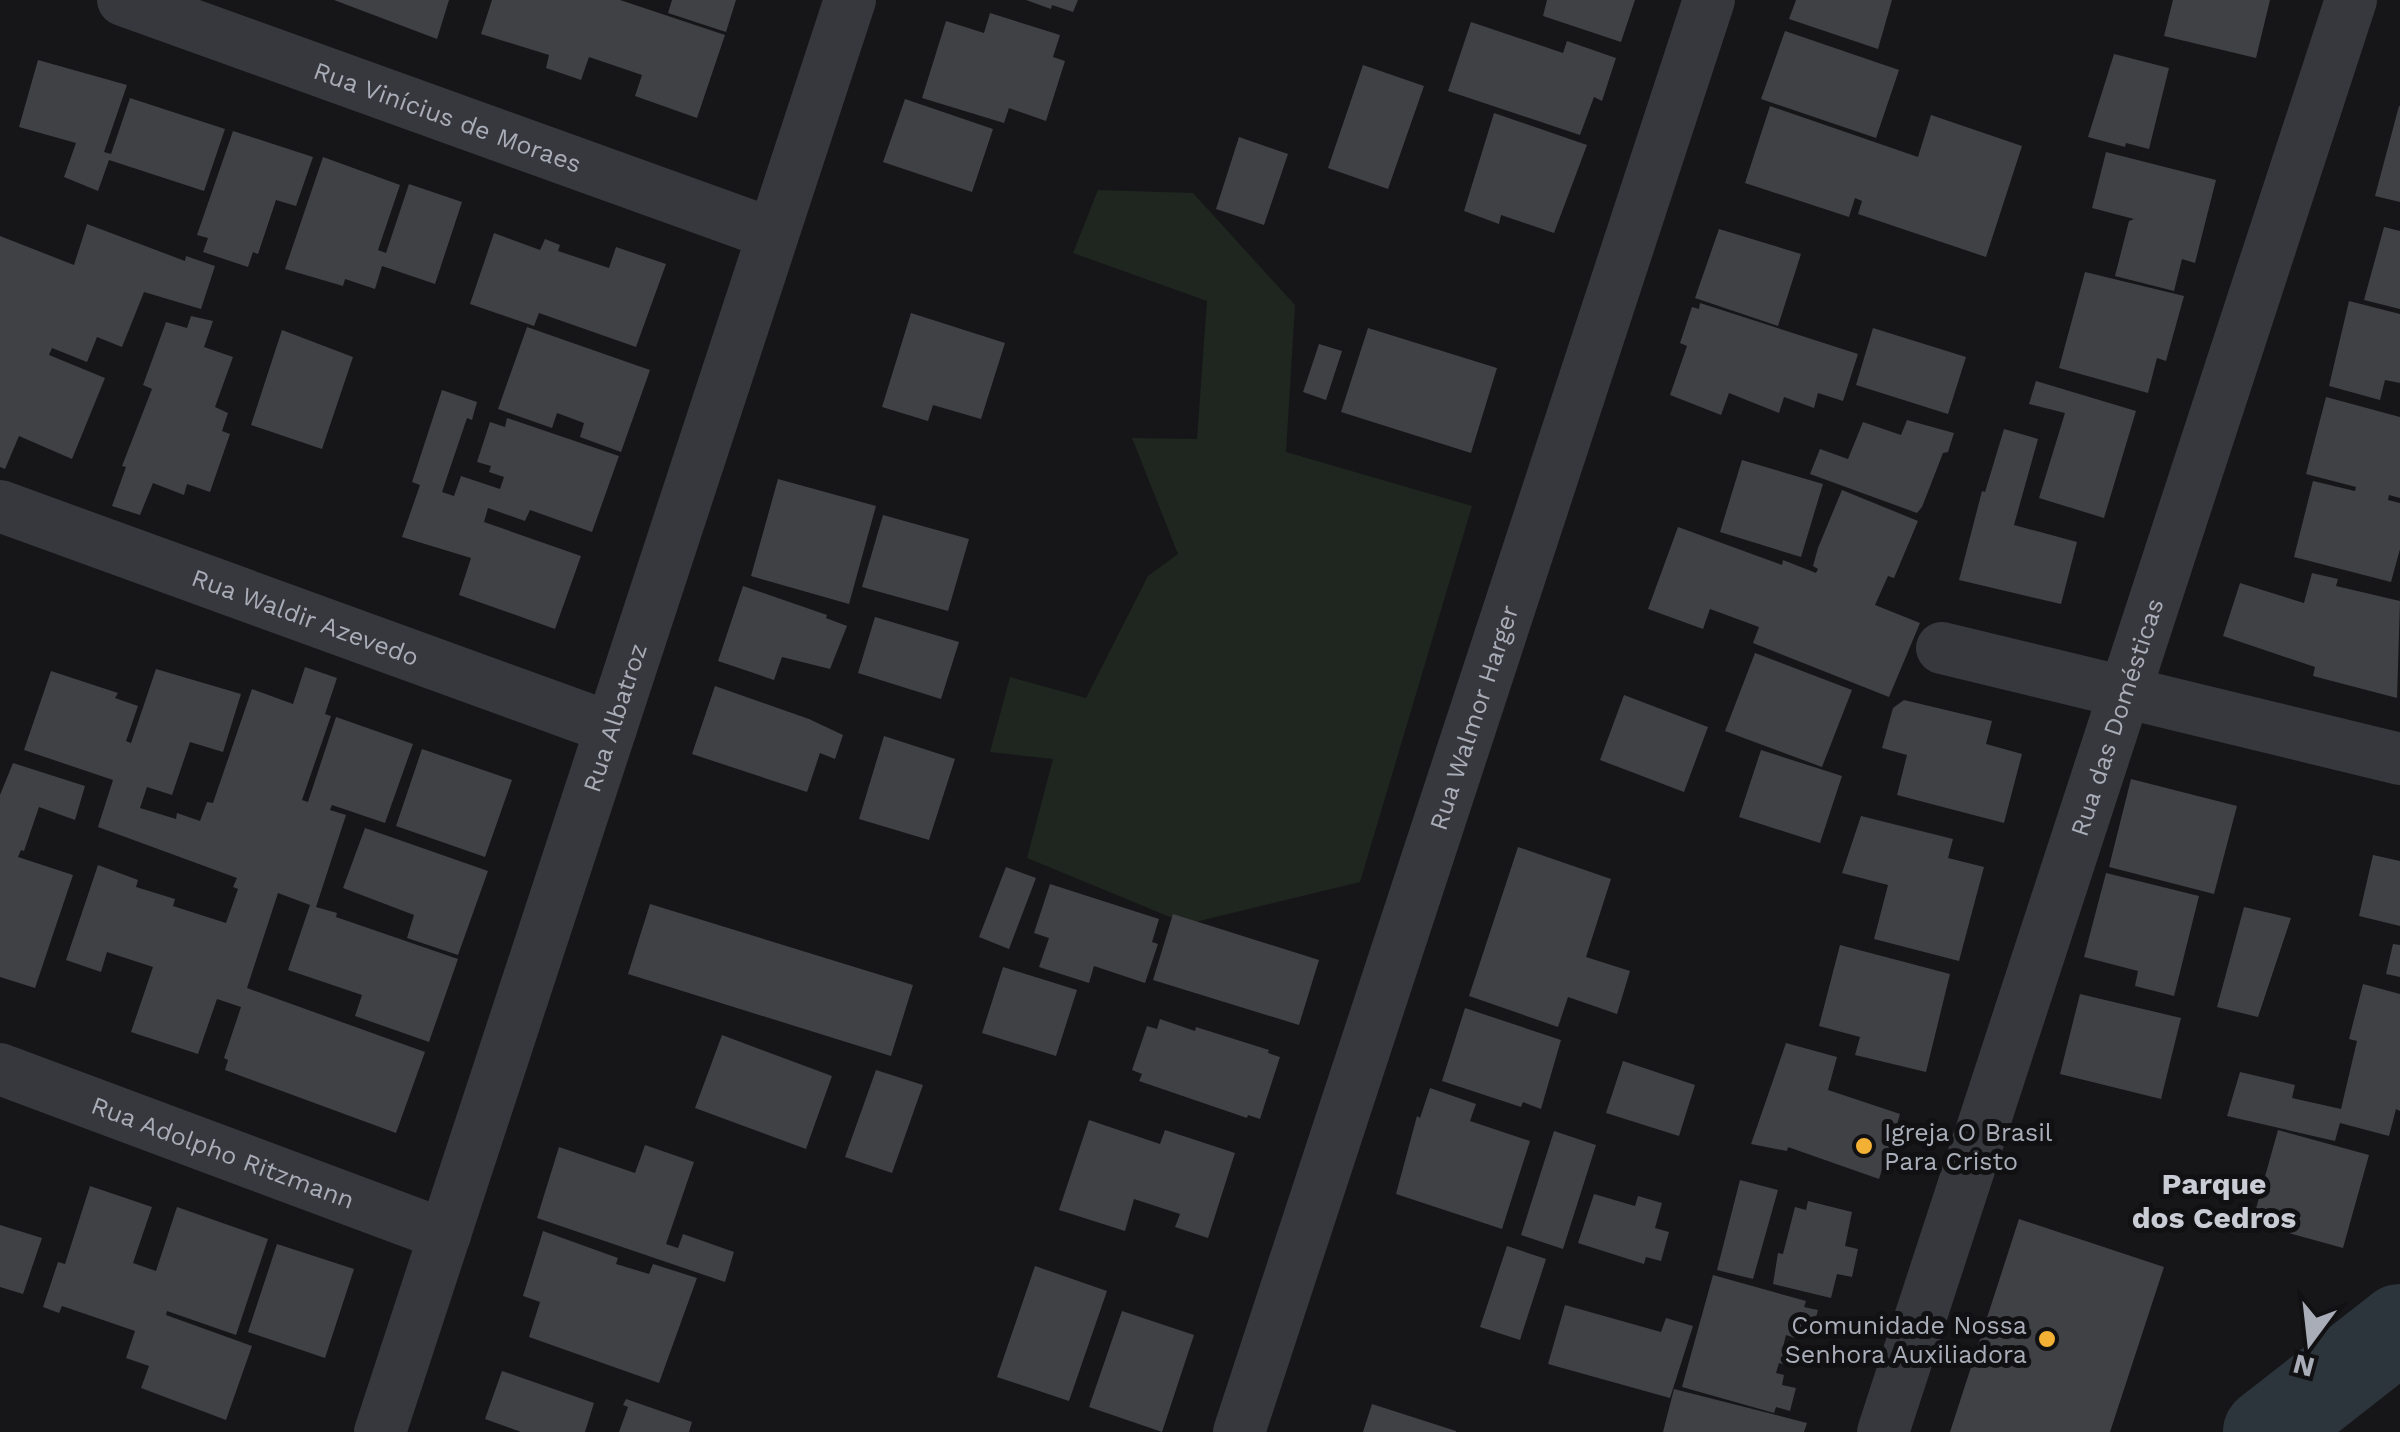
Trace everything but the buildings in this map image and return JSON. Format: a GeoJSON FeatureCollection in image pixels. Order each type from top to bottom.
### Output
{"type":"FeatureCollection","features":[{"type":"Feature","properties":{"kind":"street","name":"Rua Vinícius de Moraes"},"geometry":{"type":"LineString","coordinates":[[123,0],[773,234]]}},
{"type":"Feature","properties":{"kind":"street","name":"Rua Albatroz"},"geometry":{"type":"LineString","coordinates":[[380,1432],[850,0]]}},
{"type":"Feature","properties":{"kind":"street","name":"Rua Walmor Harger"},"geometry":{"type":"LineString","coordinates":[[1238,1432],[1709,0]]}},
{"type":"Feature","properties":{"kind":"street","name":"Rua das Domésticas"},"geometry":{"type":"LineString","coordinates":[[1883,1432],[2350,0]]}},
{"type":"Feature","properties":{"kind":"street","name":"Rua Waldir Azevedo"},"geometry":{"type":"LineString","coordinates":[[0,506],[611,728]]}},
{"type":"Feature","properties":{"kind":"street"},"geometry":{"type":"LineString","coordinates":[[1942,648],[2400,759]]}},
{"type":"Feature","properties":{"kind":"street","name":"Rua Adolpho Ritzmann"},"geometry":{"type":"LineString","coordinates":[[0,1069],[445,1235]]}},
{"type":"Feature","properties":{"kind":"shaded area"},"geometry":{"type":"Polygon","coordinates":[[[1098,190],[1193,193],[1295,305],[1286,452],[1472,506],[1360,882],[1187,924],[1027,858],[1053,759],[990,752],[1010,677],[1086,698],[1148,576],[1178,554],[1132,438],[1197,439],[1207,301],[1073,253],[1098,190]]]}},
{"type":"Feature","properties":{"kind":"waterway"},"geometry":{"type":"LineString","coordinates":[[2267,1432],[2400,1328]]}},
{"type":"Feature","properties":{"kind":"place","name":"Igreja O Brasil Para Cristo"},"geometry":{"type":"Point","coordinates":[1864,1146]}},
{"type":"Feature","properties":{"kind":"place","name":"Comunidade Nossa Senhora Auxiliadora"},"geometry":{"type":"Point","coordinates":[2047,1339]}},
{"type":"Feature","properties":{"kind":"district","name":"Parque dos Cedros"},"geometry":{"type":"Point","coordinates":[2214,1201]}}]}
